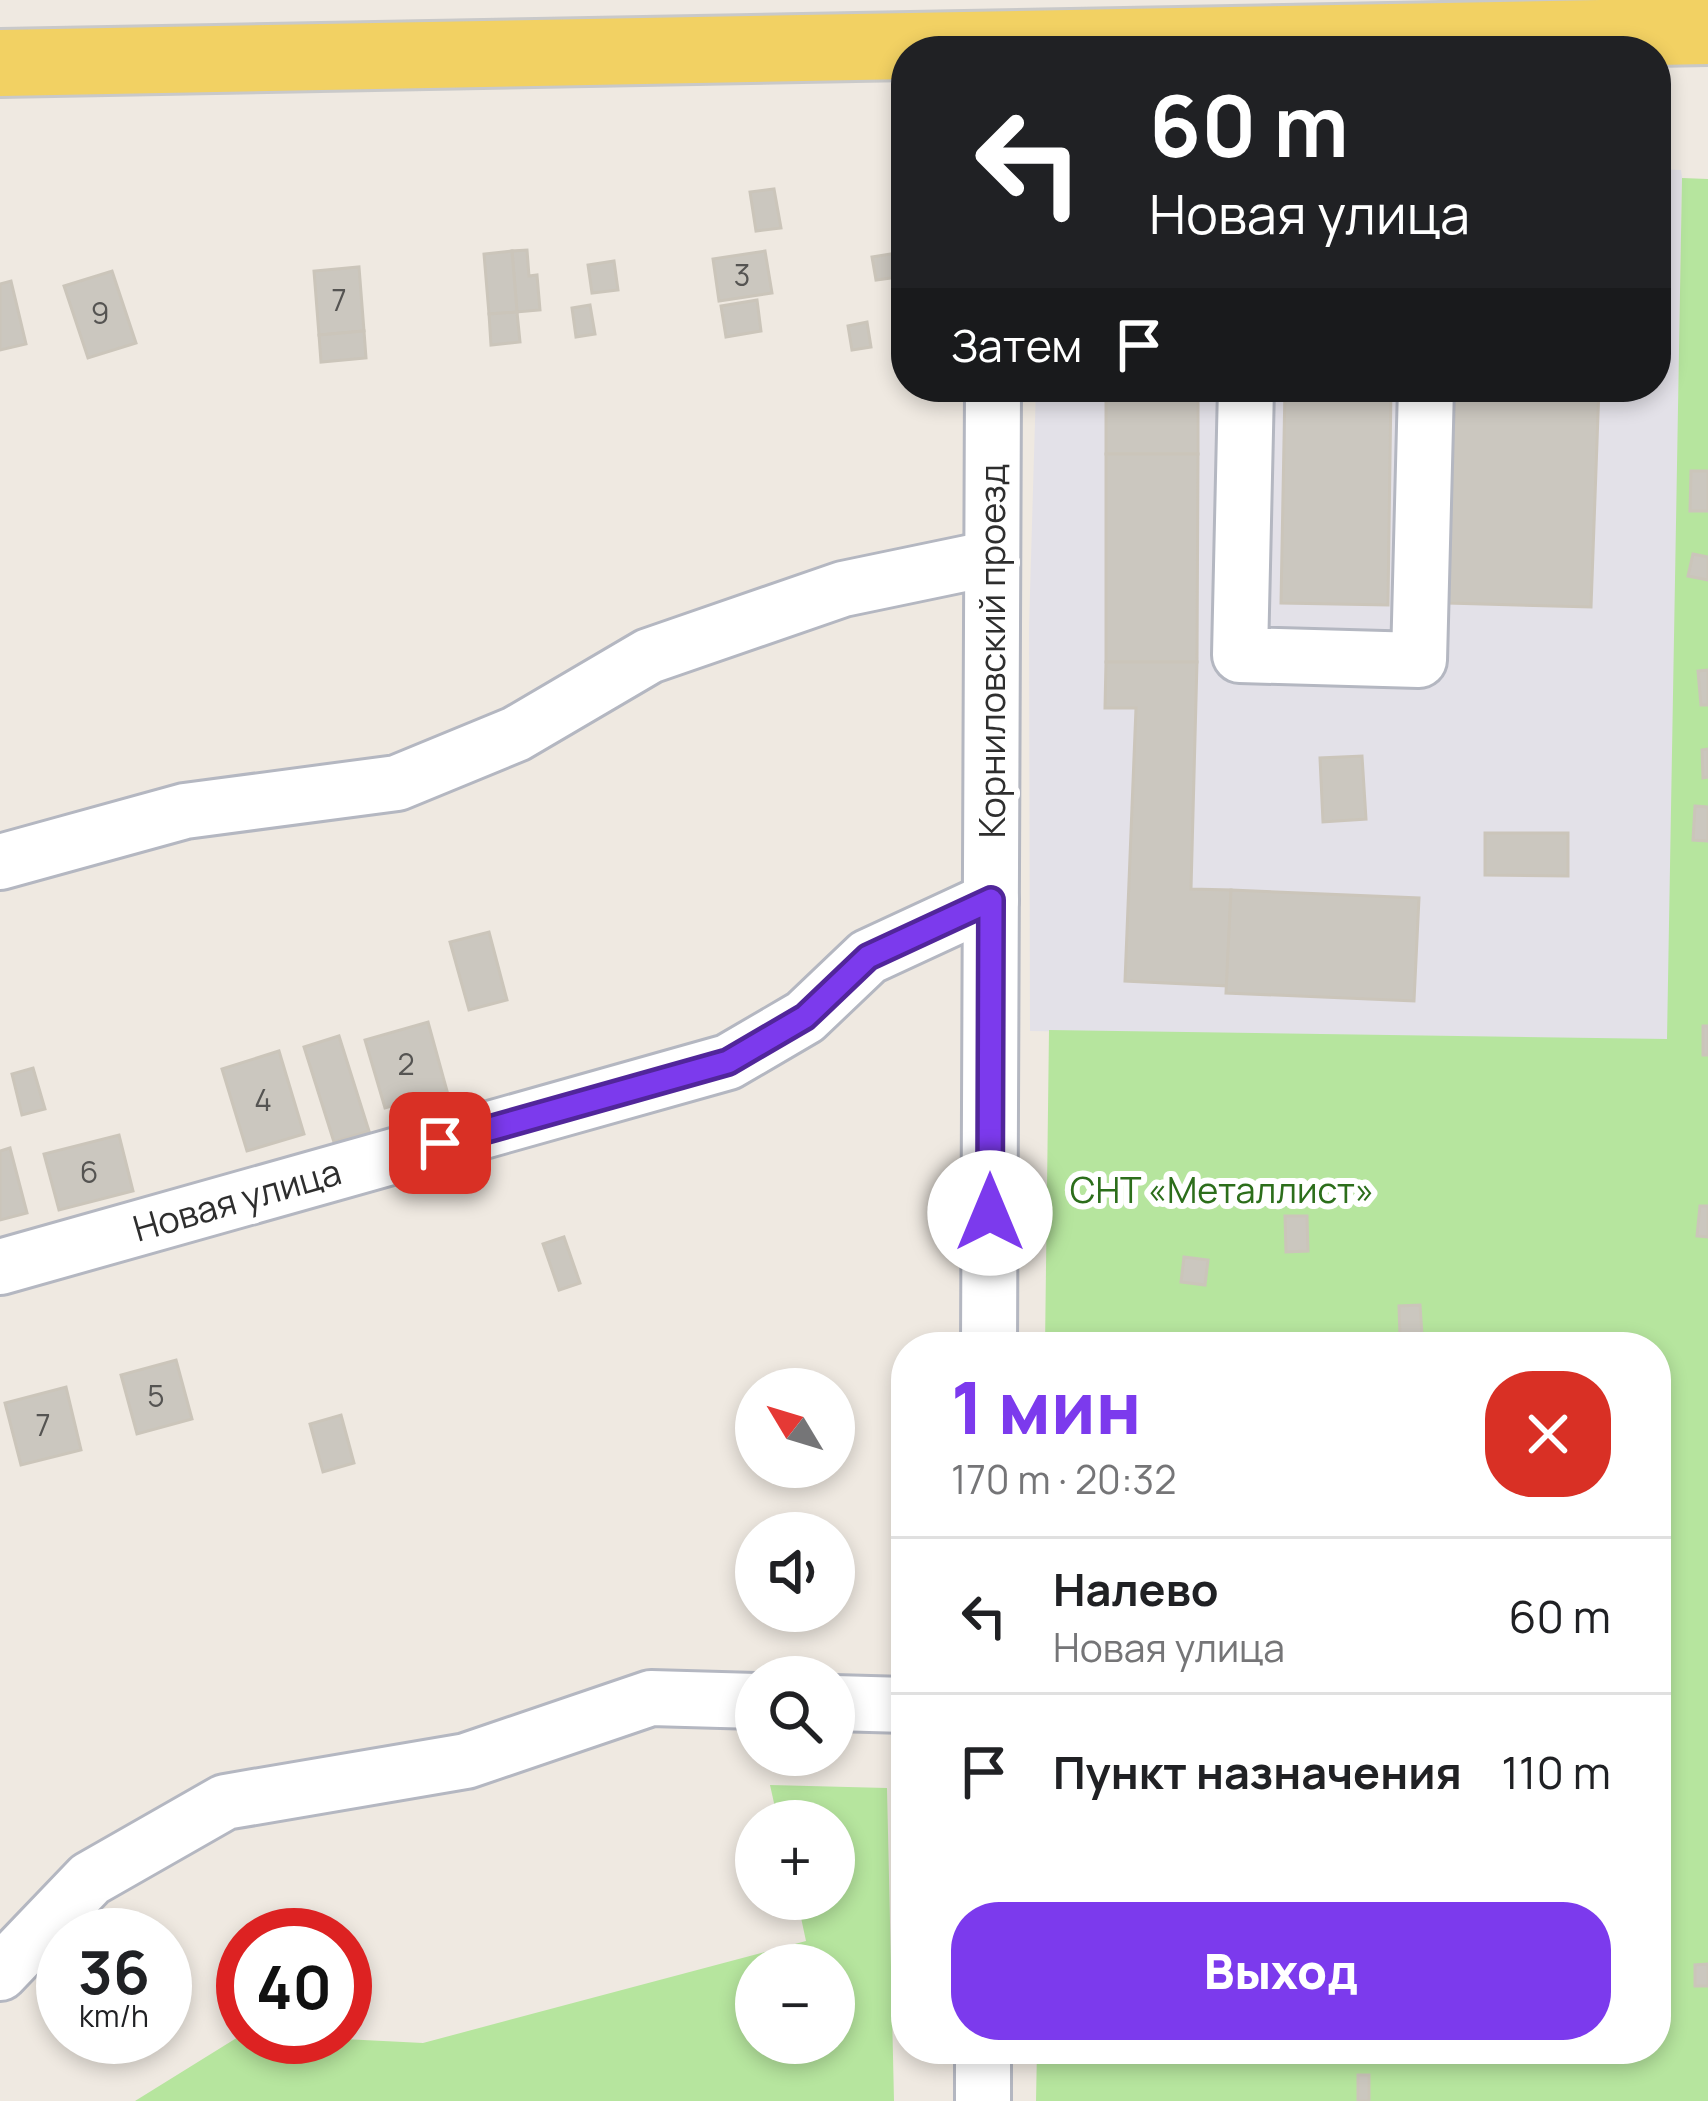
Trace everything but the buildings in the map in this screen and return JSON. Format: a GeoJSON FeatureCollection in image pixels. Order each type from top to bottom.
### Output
{"type":"FeatureCollection","features":[{"type":"Feature","properties":{"kind":"main road"},"geometry":{"type":"LineString","coordinates":[[1572,36],[1708,32]]}},
{"type":"Feature","properties":{"kind":"main road"},"geometry":{"type":"LineString","coordinates":[[0,63],[891,49]]}},
{"type":"Feature","properties":{"kind":"street","name":"Корниловский проезд"},"geometry":{"type":"LineString","coordinates":[[989,1332],[993,402]]}},
{"type":"Feature","properties":{"kind":"street"},"geometry":{"type":"LineString","coordinates":[[1246,402],[1240,655],[1419,660],[1426,402]]}},
{"type":"Feature","properties":{"kind":"street"},"geometry":{"type":"LineString","coordinates":[[0,862],[185,811],[397,783],[515,734],[649,656],[843,589],[992,558]]}},
{"type":"Feature","properties":{"kind":"street","name":"Новая улица"},"geometry":{"type":"LineString","coordinates":[[0,1267],[728,1062],[805,1017],[868,957],[991,900]]}},
{"type":"Feature","properties":{"kind":"street"},"geometry":{"type":"LineString","coordinates":[[0,1973],[90,1879],[225,1802],[466,1761],[652,1698],[735,1700]]}},
{"type":"Feature","properties":{"kind":"street"},"geometry":{"type":"LineString","coordinates":[[855,1704],[891,1705]]}},
{"type":"Feature","properties":{"kind":"street"},"geometry":{"type":"LineString","coordinates":[[982,2101],[983,2064]]}},
{"type":"Feature","properties":{"kind":"shaded area"},"geometry":{"type":"Polygon","coordinates":[[[1671,170],[1681,170],[1668,1040],[1030,1031],[1029,627],[1036,402],[1671,402],[1671,170]]]}},
{"type":"Feature","properties":{"kind":"green space","name":"СНТ «Металлист»"},"geometry":{"type":"Polygon","coordinates":[[[1682,178],[1708,179],[1708,2101],[1036,2101],[1037,2064],[1671,2064],[1671,1332],[1045,1332],[1049,1030],[1667,1039],[1682,178]]]}},
{"type":"Feature","properties":{"kind":"green space"},"geometry":{"type":"Polygon","coordinates":[[[770,1785],[887,1788],[894,2101],[135,2101],[216,2051],[216,2064],[372,2064],[372,2040],[423,2043],[735,1960],[735,2064],[855,2064],[855,1944],[795,1944],[806,1941],[802,1920],[855,1920],[855,1800],[773,1800],[770,1785]]]}},
{"type":"Feature","properties":{"kind":"route"},"geometry":{"type":"LineString","coordinates":[[440,1143],[728,1062],[805,1017],[868,957],[991,900],[990,1213]]}}]}
